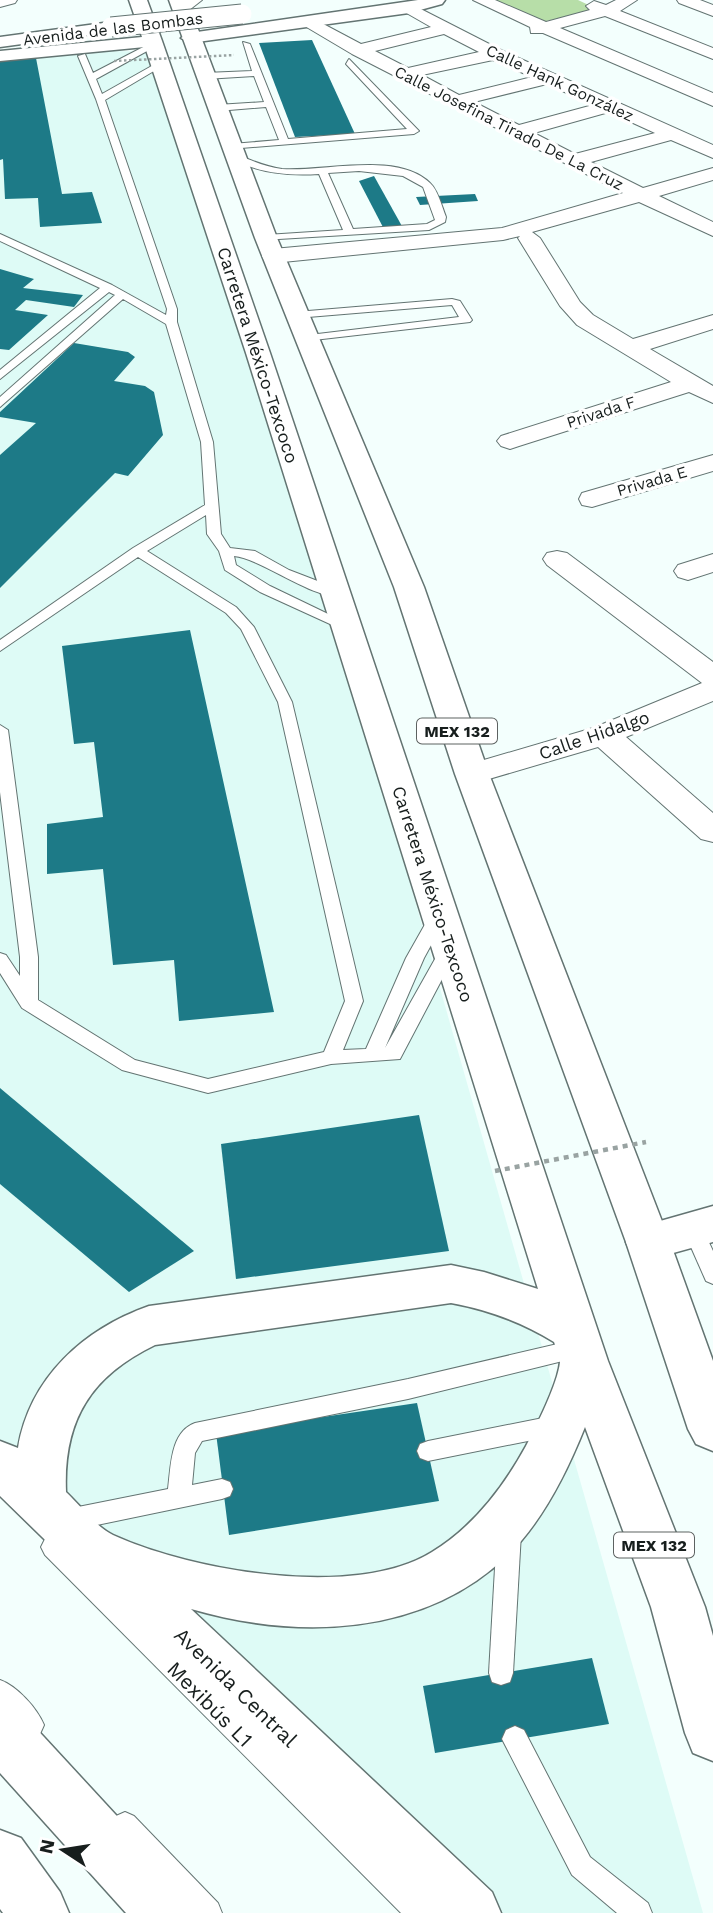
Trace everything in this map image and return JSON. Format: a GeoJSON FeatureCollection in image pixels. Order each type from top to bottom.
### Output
{"type":"FeatureCollection","features":[{"type":"Feature","properties":{"kind":"main road","name":"MEX 132"},"geometry":{"type":"LineString","coordinates":[[138,0],[156,51]]}},
{"type":"Feature","properties":{"kind":"main road"},"geometry":{"type":"LineString","coordinates":[[186,12],[306,22],[409,8],[435,0]]}},
{"type":"Feature","properties":{"kind":"main road","name":"Avenida de las Bombas"},"geometry":{"type":"LineString","coordinates":[[0,42],[111,27],[242,14],[384,1],[435,0]]}},
{"type":"Feature","properties":{"kind":"main road","name":"MEX 132"},"geometry":{"type":"LineString","coordinates":[[186,12],[216,108],[303,331],[409,587],[472,774],[648,1242],[713,1429]]}},
{"type":"Feature","properties":{"kind":"main road"},"geometry":{"type":"LineString","coordinates":[[0,56],[156,51]]}},
{"type":"Feature","properties":{"kind":"main road","name":"Carretera México-Texcoco"},"geometry":{"type":"LineString","coordinates":[[156,51],[254,342],[579,1346],[678,1607],[713,1733]]}},
{"type":"Feature","properties":{"kind":"main road"},"geometry":{"type":"LineString","coordinates":[[254,342],[265,346],[281,342],[298,343],[303,331]]}},
{"type":"Feature","properties":{"kind":"main road"},"geometry":{"type":"LineString","coordinates":[[648,1242],[703,1226]]}},
{"type":"Feature","properties":{"kind":"main road"},"geometry":{"type":"LineString","coordinates":[[451,1284],[504,1295],[552,1316],[579,1346],[561,1425],[533,1480],[510,1516],[488,1540],[461,1562],[398,1592],[364,1600],[329,1603],[243,1596],[148,1573],[50,1517],[38,1476],[47,1427],[70,1383],[106,1347],[149,1326],[451,1284]]}},
{"type":"Feature","properties":{"kind":"main road","name":"Avenida Central"},"geometry":{"type":"LineString","coordinates":[[0,1463],[50,1517],[471,1913]]}},
{"type":"Feature","properties":{"kind":"main road"},"geometry":{"type":"LineString","coordinates":[[24,1737],[166,1913]]}},
{"type":"Feature","properties":{"kind":"main road"},"geometry":{"type":"LineString","coordinates":[[0,1859],[39,1913]]}},
{"type":"Feature","properties":{"kind":"street"},"geometry":{"type":"LineString","coordinates":[[0,1],[9,0]]}},
{"type":"Feature","properties":{"kind":"street"},"geometry":{"type":"LineString","coordinates":[[481,0],[713,100]]}},
{"type":"Feature","properties":{"kind":"street"},"geometry":{"type":"LineString","coordinates":[[580,0],[713,54]]}},
{"type":"Feature","properties":{"kind":"street"},"geometry":{"type":"LineString","coordinates":[[520,32],[607,11],[629,0]]}},
{"type":"Feature","properties":{"kind":"street"},"geometry":{"type":"LineString","coordinates":[[685,0],[713,11]]}},
{"type":"Feature","properties":{"kind":"street","name":"Calle Hank González"},"geometry":{"type":"LineString","coordinates":[[409,8],[472,43],[496,46],[551,78],[713,152]]}},
{"type":"Feature","properties":{"kind":"street","name":"Calle Josefina Tirado De La Cruz"},"geometry":{"type":"LineString","coordinates":[[306,22],[353,56],[404,74],[640,195],[711,228]]}},
{"type":"Feature","properties":{"kind":"street"},"geometry":{"type":"LineString","coordinates":[[353,56],[447,28]]}},
{"type":"Feature","properties":{"kind":"street"},"geometry":{"type":"LineString","coordinates":[[404,74],[496,46]]}},
{"type":"Feature","properties":{"kind":"street"},"geometry":{"type":"LineString","coordinates":[[456,101],[551,78]]}},
{"type":"Feature","properties":{"kind":"street"},"geometry":{"type":"LineString","coordinates":[[519,131],[611,106]]}},
{"type":"Feature","properties":{"kind":"street"},"geometry":{"type":"LineString","coordinates":[[573,161],[673,134]]}},
{"type":"Feature","properties":{"kind":"street"},"geometry":{"type":"LineString","coordinates":[[270,247],[503,234],[713,174]]}},
{"type":"Feature","properties":{"kind":"street"},"geometry":{"type":"LineString","coordinates":[[529,238],[578,314],[702,389]]}},
{"type":"Feature","properties":{"kind":"street"},"geometry":{"type":"LineString","coordinates":[[630,347],[713,322]]}},
{"type":"Feature","properties":{"kind":"street","name":"Privada F"},"geometry":{"type":"LineString","coordinates":[[510,442],[702,389]]}},
{"type":"Feature","properties":{"kind":"street","name":"Privada E"},"geometry":{"type":"LineString","coordinates":[[592,499],[713,463]]}},
{"type":"Feature","properties":{"kind":"street"},"geometry":{"type":"LineString","coordinates":[[557,559],[713,677]]}},
{"type":"Feature","properties":{"kind":"street","name":"Calle Hidalgo"},"geometry":{"type":"LineString","coordinates":[[472,774],[604,735],[713,690]]}},
{"type":"Feature","properties":{"kind":"street"},"geometry":{"type":"LineString","coordinates":[[604,735],[713,831]]}},
{"type":"Feature","properties":{"kind":"lane"},"geometry":{"type":"LineString","coordinates":[[246,44],[285,143]]}},
{"type":"Feature","properties":{"kind":"lane"},"geometry":{"type":"LineString","coordinates":[[92,80],[156,51]]}},
{"type":"Feature","properties":{"kind":"lane"},"geometry":{"type":"LineString","coordinates":[[100,99],[156,51]]}},
{"type":"Feature","properties":{"kind":"lane"},"geometry":{"type":"LineString","coordinates":[[82,56],[100,99],[172,309],[171,321],[207,442],[214,534],[226,551],[230,567],[262,588],[346,626]]}},
{"type":"Feature","properties":{"kind":"lane"},"geometry":{"type":"LineString","coordinates":[[234,153],[285,143],[414,131],[353,56]]}},
{"type":"Feature","properties":{"kind":"lane"},"geometry":{"type":"LineString","coordinates":[[205,76],[257,73]]}},
{"type":"Feature","properties":{"kind":"lane"},"geometry":{"type":"LineString","coordinates":[[216,108],[270,104]]}},
{"type":"Feature","properties":{"kind":"lane"},"geometry":{"type":"LineString","coordinates":[[234,153],[255,167],[276,172],[374,170],[415,177],[428,185],[441,217],[437,224],[429,227],[349,232],[270,247]]}},
{"type":"Feature","properties":{"kind":"lane"},"geometry":{"type":"LineString","coordinates":[[323,172],[349,232]]}},
{"type":"Feature","properties":{"kind":"lane"},"geometry":{"type":"LineString","coordinates":[[0,237],[108,287],[171,321]]}},
{"type":"Feature","properties":{"kind":"lane"},"geometry":{"type":"LineString","coordinates":[[0,376],[108,287]]}},
{"type":"Feature","properties":{"kind":"lane"},"geometry":{"type":"LineString","coordinates":[[0,403],[122,294]]}},
{"type":"Feature","properties":{"kind":"lane"},"geometry":{"type":"LineString","coordinates":[[452,302],[457,303],[466,320],[303,331],[452,302]]}},
{"type":"Feature","properties":{"kind":"lane"},"geometry":{"type":"LineString","coordinates":[[0,647],[138,551],[211,506]]}},
{"type":"Feature","properties":{"kind":"lane"},"geometry":{"type":"LineString","coordinates":[[138,551],[231,610],[247,627],[285,702],[354,1001],[331,1057]]}},
{"type":"Feature","properties":{"kind":"lane"},"geometry":{"type":"LineString","coordinates":[[226,551],[250,554],[293,578],[335,593]]}},
{"type":"Feature","properties":{"kind":"lane"},"geometry":{"type":"LineString","coordinates":[[0,730],[29,957],[29,1003]]}},
{"type":"Feature","properties":{"kind":"lane"},"geometry":{"type":"LineString","coordinates":[[372,1056],[415,958],[439,914]]}},
{"type":"Feature","properties":{"kind":"lane"},"geometry":{"type":"LineString","coordinates":[[0,959],[29,1003],[129,1065],[208,1086],[331,1057],[393,1054],[450,947]]}},
{"type":"Feature","properties":{"kind":"lane"},"geometry":{"type":"LineString","coordinates":[[703,1226],[713,1275]]}},
{"type":"Feature","properties":{"kind":"lane"},"geometry":{"type":"LineString","coordinates":[[179,1498],[184,1451],[195,1433],[250,1419],[408,1389],[579,1346]]}},
{"type":"Feature","properties":{"kind":"lane"},"geometry":{"type":"LineString","coordinates":[[428,1451],[561,1425]]}},
{"type":"Feature","properties":{"kind":"lane"},"geometry":{"type":"LineString","coordinates":[[50,1517],[222,1489]]}},
{"type":"Feature","properties":{"kind":"lane"},"geometry":{"type":"LineString","coordinates":[[501,1673],[510,1516]]}},
{"type":"Feature","properties":{"kind":"lane","name":"Mexibús L1"},"geometry":{"type":"LineString","coordinates":[[50,1517],[420,1913]]}},
{"type":"Feature","properties":{"kind":"lane"},"geometry":{"type":"LineString","coordinates":[[0,1692],[24,1737]]}},
{"type":"Feature","properties":{"kind":"lane"},"geometry":{"type":"LineString","coordinates":[[515,1739],[581,1866],[638,1913]]}},
{"type":"Feature","properties":{"kind":"lane"},"geometry":{"type":"LineString","coordinates":[[104,1802],[208,1913]]}},
{"type":"Feature","properties":{"kind":"path"},"geometry":{"type":"LineString","coordinates":[[114,61],[234,55]]}},
{"type":"Feature","properties":{"kind":"path"},"geometry":{"type":"LineString","coordinates":[[495,1171],[646,1142]]}},
{"type":"Feature","properties":{"kind":"shaded area"},"geometry":{"type":"Polygon","coordinates":[[[73,50],[156,52],[374,756],[703,1913],[499,1913],[0,1443],[0,57],[73,50]]]}},
{"type":"Feature","properties":{"kind":"green space"},"geometry":{"type":"Polygon","coordinates":[[[488,0],[578,0],[597,9],[538,23],[488,0]]]}},
{"type":"Feature","properties":{"kind":"building"},"geometry":{"type":"Polygon","coordinates":[[[312,40],[355,134],[295,137],[259,43],[312,40]]]}},
{"type":"Feature","properties":{"kind":"building"},"geometry":{"type":"Polygon","coordinates":[[[36,58],[62,194],[92,192],[102,223],[40,227],[38,198],[5,199],[3,159],[0,160],[0,61],[36,58]]]}},
{"type":"Feature","properties":{"kind":"building"},"geometry":{"type":"Polygon","coordinates":[[[374,176],[403,228],[386,233],[359,181],[374,176]]]}},
{"type":"Feature","properties":{"kind":"building"},"geometry":{"type":"Polygon","coordinates":[[[475,194],[478,201],[420,205],[416,197],[475,194]]]}},
{"type":"Feature","properties":{"kind":"building"},"geometry":{"type":"Polygon","coordinates":[[[0,269],[34,279],[23,288],[83,295],[74,307],[26,300],[15,310],[48,315],[9,350],[0,349],[0,269]]]}},
{"type":"Feature","properties":{"kind":"building"},"geometry":{"type":"Polygon","coordinates":[[[74,343],[128,352],[135,357],[114,381],[145,386],[154,392],[163,435],[128,476],[115,473],[0,588],[0,455],[36,423],[0,417],[0,412],[74,343]]]}},
{"type":"Feature","properties":{"kind":"building"},"geometry":{"type":"Polygon","coordinates":[[[190,630],[274,1012],[179,1021],[174,960],[113,965],[103,869],[47,874],[47,824],[103,817],[94,742],[74,744],[62,646],[190,630]]]}},
{"type":"Feature","properties":{"kind":"building"},"geometry":{"type":"Polygon","coordinates":[[[0,1088],[194,1251],[129,1292],[0,1184],[0,1088]]]}},
{"type":"Feature","properties":{"kind":"building"},"geometry":{"type":"Polygon","coordinates":[[[419,1115],[449,1251],[236,1279],[221,1144],[419,1115]]]}},
{"type":"Feature","properties":{"kind":"building"},"geometry":{"type":"Polygon","coordinates":[[[417,1403],[439,1501],[229,1535],[216,1433],[417,1403]]]}},
{"type":"Feature","properties":{"kind":"building"},"geometry":{"type":"Polygon","coordinates":[[[592,1658],[609,1724],[435,1753],[423,1686],[592,1658]]]}}]}
